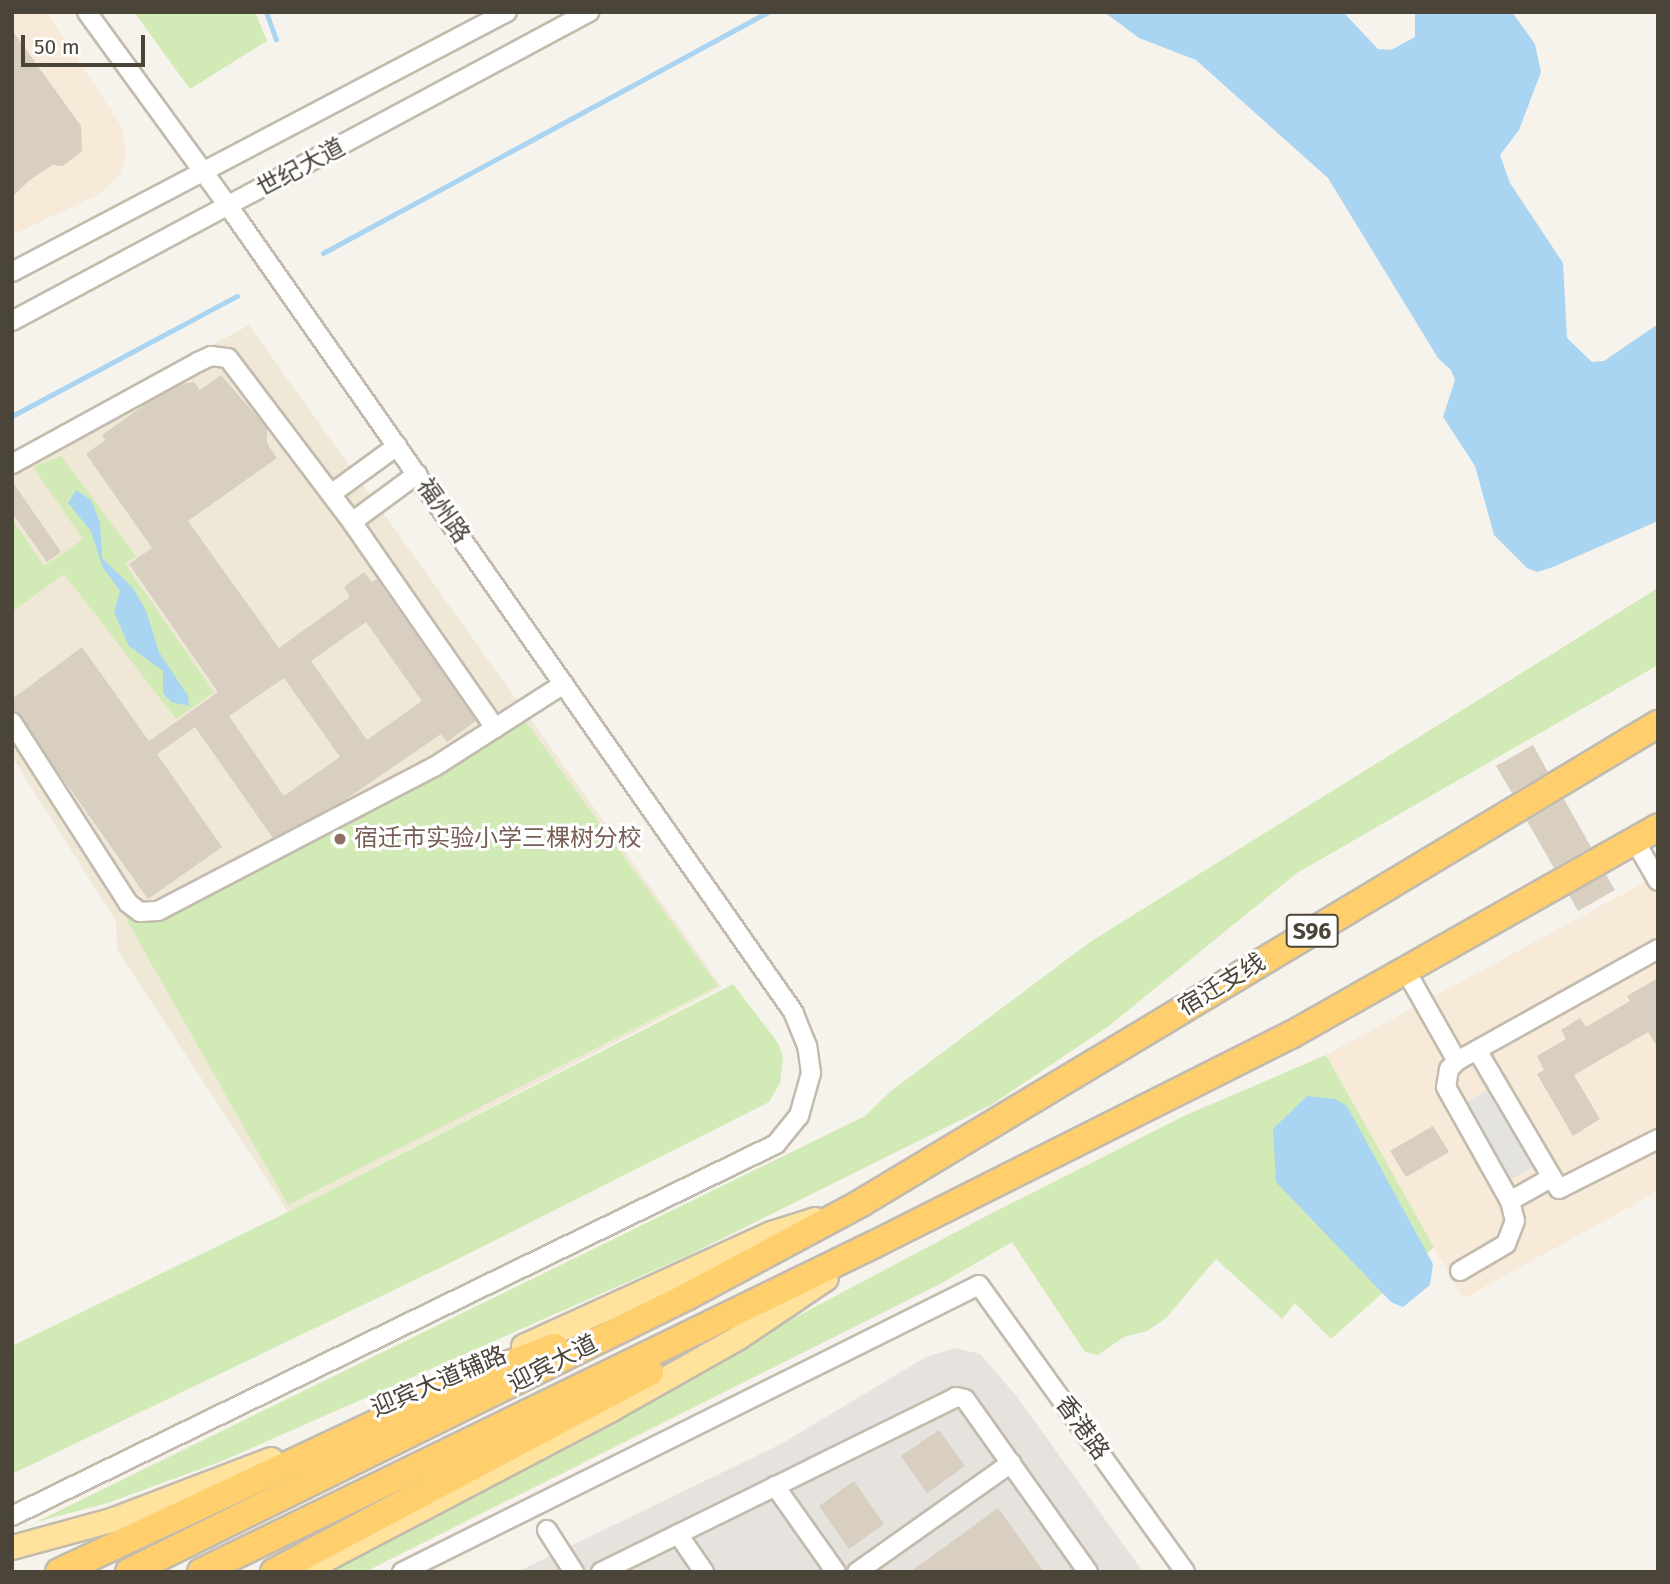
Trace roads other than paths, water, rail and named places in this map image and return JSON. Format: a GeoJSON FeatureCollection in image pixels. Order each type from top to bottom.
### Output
{"type":"FeatureCollection","features":[{"type":"Feature","properties":{"kind":"highway","name":"宿迁支线"},"geometry":{"type":"LineString","coordinates":[[969,1143],[1658,724]]}},
{"type":"Feature","properties":{"kind":"highway"},"geometry":{"type":"LineString","coordinates":[[1406,971],[1658,827]]}},
{"type":"Feature","properties":{"kind":"highway","name":"迎宾大道"},"geometry":{"type":"LineString","coordinates":[[201,1572],[993,1186],[1291,1035],[1406,971]]}},
{"type":"Feature","properties":{"kind":"highway","name":"迎宾大道"},"geometry":{"type":"LineString","coordinates":[[129,1572],[686,1297],[969,1143]]}},
{"type":"Feature","properties":{"kind":"highway"},"geometry":{"type":"LineString","coordinates":[[274,1572],[564,1421],[875,1244]]}},
{"type":"Feature","properties":{"kind":"highway"},"geometry":{"type":"LineString","coordinates":[[59,1572],[473,1378],[686,1297]]}},
{"type":"Feature","properties":{"kind":"main road","name":"迎宾大道辅路"},"geometry":{"type":"LineString","coordinates":[[12,1547],[111,1520],[248,1469],[771,1234],[861,1203]]}},
{"type":"Feature","properties":{"kind":"main road"},"geometry":{"type":"LineString","coordinates":[[301,1572],[737,1338],[875,1244]]}},
{"type":"Feature","properties":{"kind":"street","name":"福州路"},"geometry":{"type":"LineString","coordinates":[[12,1514],[32,1510],[776,1144],[799,1116],[811,1073],[807,1046],[794,1013],[229,206],[87,12]]}},
{"type":"Feature","properties":{"kind":"street","name":"世纪大道"},"geometry":{"type":"LineString","coordinates":[[12,272],[507,12]]}},
{"type":"Feature","properties":{"kind":"street","name":"世纪大道"},"geometry":{"type":"LineString","coordinates":[[12,321],[590,12]]}},
{"type":"Feature","properties":{"kind":"street"},"geometry":{"type":"LineString","coordinates":[[12,464],[198,362],[219,356],[240,369],[352,522],[495,728]]}},
{"type":"Feature","properties":{"kind":"street"},"geometry":{"type":"LineString","coordinates":[[331,494],[397,446]]}},
{"type":"Feature","properties":{"kind":"street"},"geometry":{"type":"LineString","coordinates":[[352,522],[417,474]]}},
{"type":"Feature","properties":{"kind":"street"},"geometry":{"type":"LineString","coordinates":[[12,722],[128,903],[140,912],[158,911],[321,829],[495,728],[564,684]]}},
{"type":"Feature","properties":{"kind":"street"},"geometry":{"type":"LineString","coordinates":[[1635,841],[1658,881]]}},
{"type":"Feature","properties":{"kind":"street"},"geometry":{"type":"LineString","coordinates":[[1460,1271],[1506,1244],[1515,1221],[1510,1201],[1446,1087],[1449,1069],[1457,1061],[1658,949]]}},
{"type":"Feature","properties":{"kind":"street"},"geometry":{"type":"LineString","coordinates":[[1406,971],[1457,1061]]}},
{"type":"Feature","properties":{"kind":"street"},"geometry":{"type":"LineString","coordinates":[[1477,1050],[1549,1179],[1559,1189],[1568,1188],[1658,1139]]}},
{"type":"Feature","properties":{"kind":"street"},"geometry":{"type":"LineString","coordinates":[[1510,1201],[1549,1179]]}},
{"type":"Feature","properties":{"kind":"street","name":"香港路"},"geometry":{"type":"LineString","coordinates":[[402,1572],[979,1284],[1185,1572]]}},
{"type":"Feature","properties":{"kind":"street"},"geometry":{"type":"LineString","coordinates":[[601,1572],[956,1397],[965,1399],[1088,1572]]}},
{"type":"Feature","properties":{"kind":"street"},"geometry":{"type":"LineString","coordinates":[[857,1572],[1011,1463]]}},
{"type":"Feature","properties":{"kind":"street"},"geometry":{"type":"LineString","coordinates":[[775,1486],[836,1572]]}},
{"type":"Feature","properties":{"kind":"street"},"geometry":{"type":"LineString","coordinates":[[547,1530],[574,1572]]}},
{"type":"Feature","properties":{"kind":"street"},"geometry":{"type":"LineString","coordinates":[[678,1534],[704,1572]]}},
{"type":"Feature","properties":{"kind":"water"},"geometry":{"type":"Polygon","coordinates":[[[1104,12],[1343,12],[1378,49],[1391,50],[1415,37],[1415,12],[1512,12],[1535,44],[1541,72],[1519,130],[1500,155],[1510,183],[1563,263],[1567,338],[1592,362],[1604,361],[1658,324],[1658,521],[1553,567],[1537,572],[1527,568],[1494,535],[1475,466],[1443,417],[1455,380],[1451,370],[1438,358],[1328,178],[1196,60],[1139,38],[1104,12]]]}},
{"type":"Feature","properties":{"kind":"water"},"geometry":{"type":"Polygon","coordinates":[[[76,490],[91,500],[100,522],[102,558],[133,588],[146,611],[159,652],[188,696],[189,706],[171,702],[163,693],[163,671],[129,646],[114,612],[120,591],[102,566],[91,531],[68,503],[76,490]]]}},
{"type":"Feature","properties":{"kind":"water"},"geometry":{"type":"Polygon","coordinates":[[[1307,1096],[1335,1099],[1347,1106],[1433,1264],[1430,1285],[1403,1307],[1391,1302],[1276,1182],[1273,1129],[1307,1096]]]}},
{"type":"Feature","properties":{"kind":"waterway"},"geometry":{"type":"LineString","coordinates":[[266,12],[276,39]]}},
{"type":"Feature","properties":{"kind":"waterway"},"geometry":{"type":"LineString","coordinates":[[323,253],[768,12]]}},
{"type":"Feature","properties":{"kind":"waterway"},"geometry":{"type":"LineString","coordinates":[[12,416],[237,296]]}},
{"type":"Feature","properties":{"kind":"place","name":"宿迁市实验小学三棵树分校"},"geometry":{"type":"Point","coordinates":[340,839]}}]}
